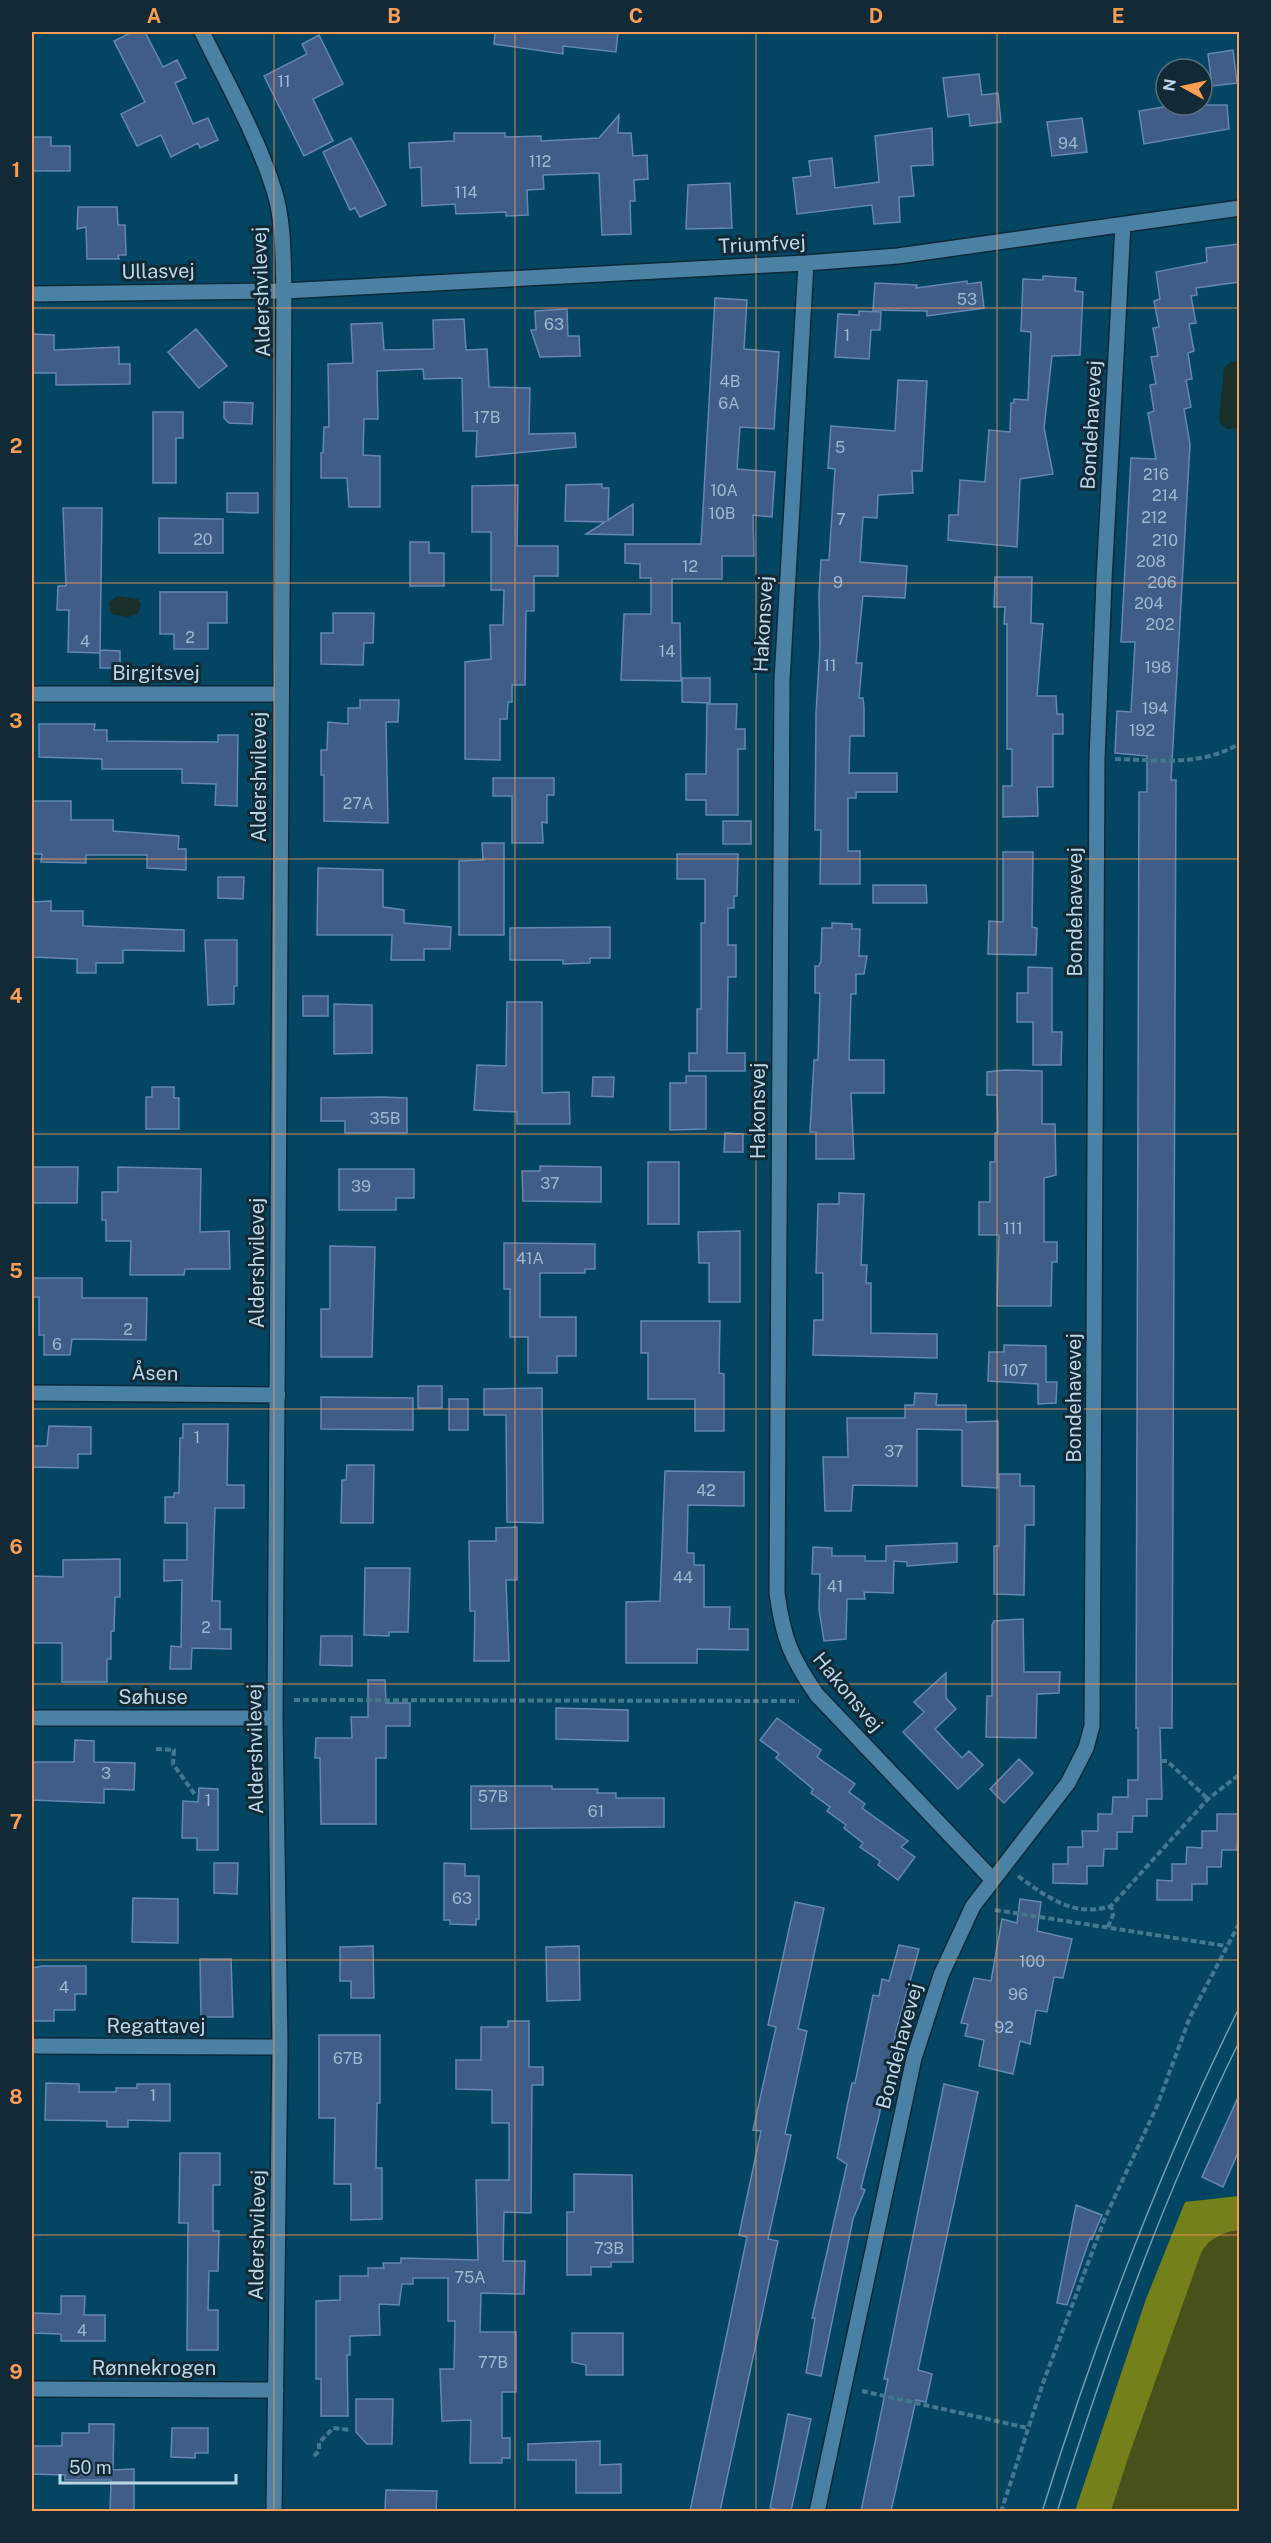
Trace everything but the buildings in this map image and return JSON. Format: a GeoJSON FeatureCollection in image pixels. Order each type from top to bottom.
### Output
{"type":"FeatureCollection","features":[{"type":"Feature","properties":{"kind":"street","name":"Aldershvilevej"},"geometry":{"type":"LineString","coordinates":[[202,32],[257,147],[275,191],[281,226],[284,291],[275,1700],[280,2047],[274,2511]]}},
{"type":"Feature","properties":{"kind":"street","name":"Triumfvej"},"geometry":{"type":"LineString","coordinates":[[284,291],[898,256],[1239,208]]}},
{"type":"Feature","properties":{"kind":"street","name":"Bondehavevej"},"geometry":{"type":"LineString","coordinates":[[817,2511],[918,2041],[941,1975],[973,1906],[1068,1783],[1086,1748],[1092,1726],[1097,759],[1123,225]]}},
{"type":"Feature","properties":{"kind":"street","name":"Hakonsvej"},"geometry":{"type":"LineString","coordinates":[[806,263],[782,680],[776,1586],[782,1628],[795,1664],[817,1695],[992,1879]]}},
{"type":"Feature","properties":{"kind":"street","name":"Ullasvej"},"geometry":{"type":"LineString","coordinates":[[32,294],[284,291]]}},
{"type":"Feature","properties":{"kind":"street","name":"Birgitsvej"},"geometry":{"type":"LineString","coordinates":[[32,694],[281,694]]}},
{"type":"Feature","properties":{"kind":"street","name":"Åsen"},"geometry":{"type":"LineString","coordinates":[[32,1393],[278,1395]]}},
{"type":"Feature","properties":{"kind":"street","name":"Søhuse"},"geometry":{"type":"LineString","coordinates":[[32,1718],[275,1718]]}},
{"type":"Feature","properties":{"kind":"street","name":"Regattavej"},"geometry":{"type":"LineString","coordinates":[[32,2046],[280,2047]]}},
{"type":"Feature","properties":{"kind":"street","name":"Rønnekrogen"},"geometry":{"type":"LineString","coordinates":[[32,2389],[276,2390]]}},
{"type":"Feature","properties":{"kind":"path"},"geometry":{"type":"LineString","coordinates":[[1097,759],[1198,760],[1224,753],[1239,743]]}},
{"type":"Feature","properties":{"kind":"path"},"geometry":{"type":"LineString","coordinates":[[275,1700],[797,1702],[817,1695]]}},
{"type":"Feature","properties":{"kind":"path"},"geometry":{"type":"LineString","coordinates":[[156,1749],[174,1750],[173,1764],[196,1796]]}},
{"type":"Feature","properties":{"kind":"path"},"geometry":{"type":"LineString","coordinates":[[1161,1761],[1167,1761],[1208,1799]]}},
{"type":"Feature","properties":{"kind":"path"},"geometry":{"type":"LineString","coordinates":[[1003,1865],[1052,1901],[1063,1906],[1097,1911],[1111,1906],[1208,1799],[1239,1774]]}},
{"type":"Feature","properties":{"kind":"path"},"geometry":{"type":"LineString","coordinates":[[973,1906],[1226,1946]]}},
{"type":"Feature","properties":{"kind":"path"},"geometry":{"type":"LineString","coordinates":[[1108,1927],[1113,1915],[1111,1906]]}},
{"type":"Feature","properties":{"kind":"path"},"geometry":{"type":"LineString","coordinates":[[1001,2511],[1028,2428],[1106,2218],[1157,2106],[1190,2017],[1239,1922]]}},
{"type":"Feature","properties":{"kind":"path"},"geometry":{"type":"LineString","coordinates":[[844,2388],[1028,2428]]}},
{"type":"Feature","properties":{"kind":"path"},"geometry":{"type":"LineString","coordinates":[[314,2456],[319,2451],[319,2443],[333,2428],[350,2430]]}},
{"type":"Feature","properties":{"kind":"green space"},"geometry":{"type":"Polygon","coordinates":[[[1239,2196],[1239,2230],[1217,2237],[1208,2243],[1201,2253],[1111,2511],[1075,2511],[1146,2299],[1185,2202],[1239,2196]]]}},
{"type":"Feature","properties":{"kind":"green space"},"geometry":{"type":"Polygon","coordinates":[[[1239,2213],[1239,2511],[1097,2512],[1203,2216],[1239,2213]]]}},
{"type":"Feature","properties":{"kind":"shaded area"},"geometry":{"type":"Polygon","coordinates":[[[1239,361],[1239,428],[1227,429],[1221,425],[1219,417],[1224,368],[1230,362],[1239,361]]]}},
{"type":"Feature","properties":{"kind":"shaded area"},"geometry":{"type":"Polygon","coordinates":[[[117,596],[138,599],[141,604],[138,614],[128,617],[111,614],[109,602],[117,596]]]}},
{"type":"Feature","properties":{"kind":"tram line"},"geometry":{"type":"LineString","coordinates":[[1042,2512],[1084,2382],[1131,2255],[1182,2129],[1240,2006]]}},
{"type":"Feature","properties":{"kind":"tram line"},"geometry":{"type":"LineString","coordinates":[[1057,2512],[1140,2272],[1187,2155],[1240,2040]]}}]}
